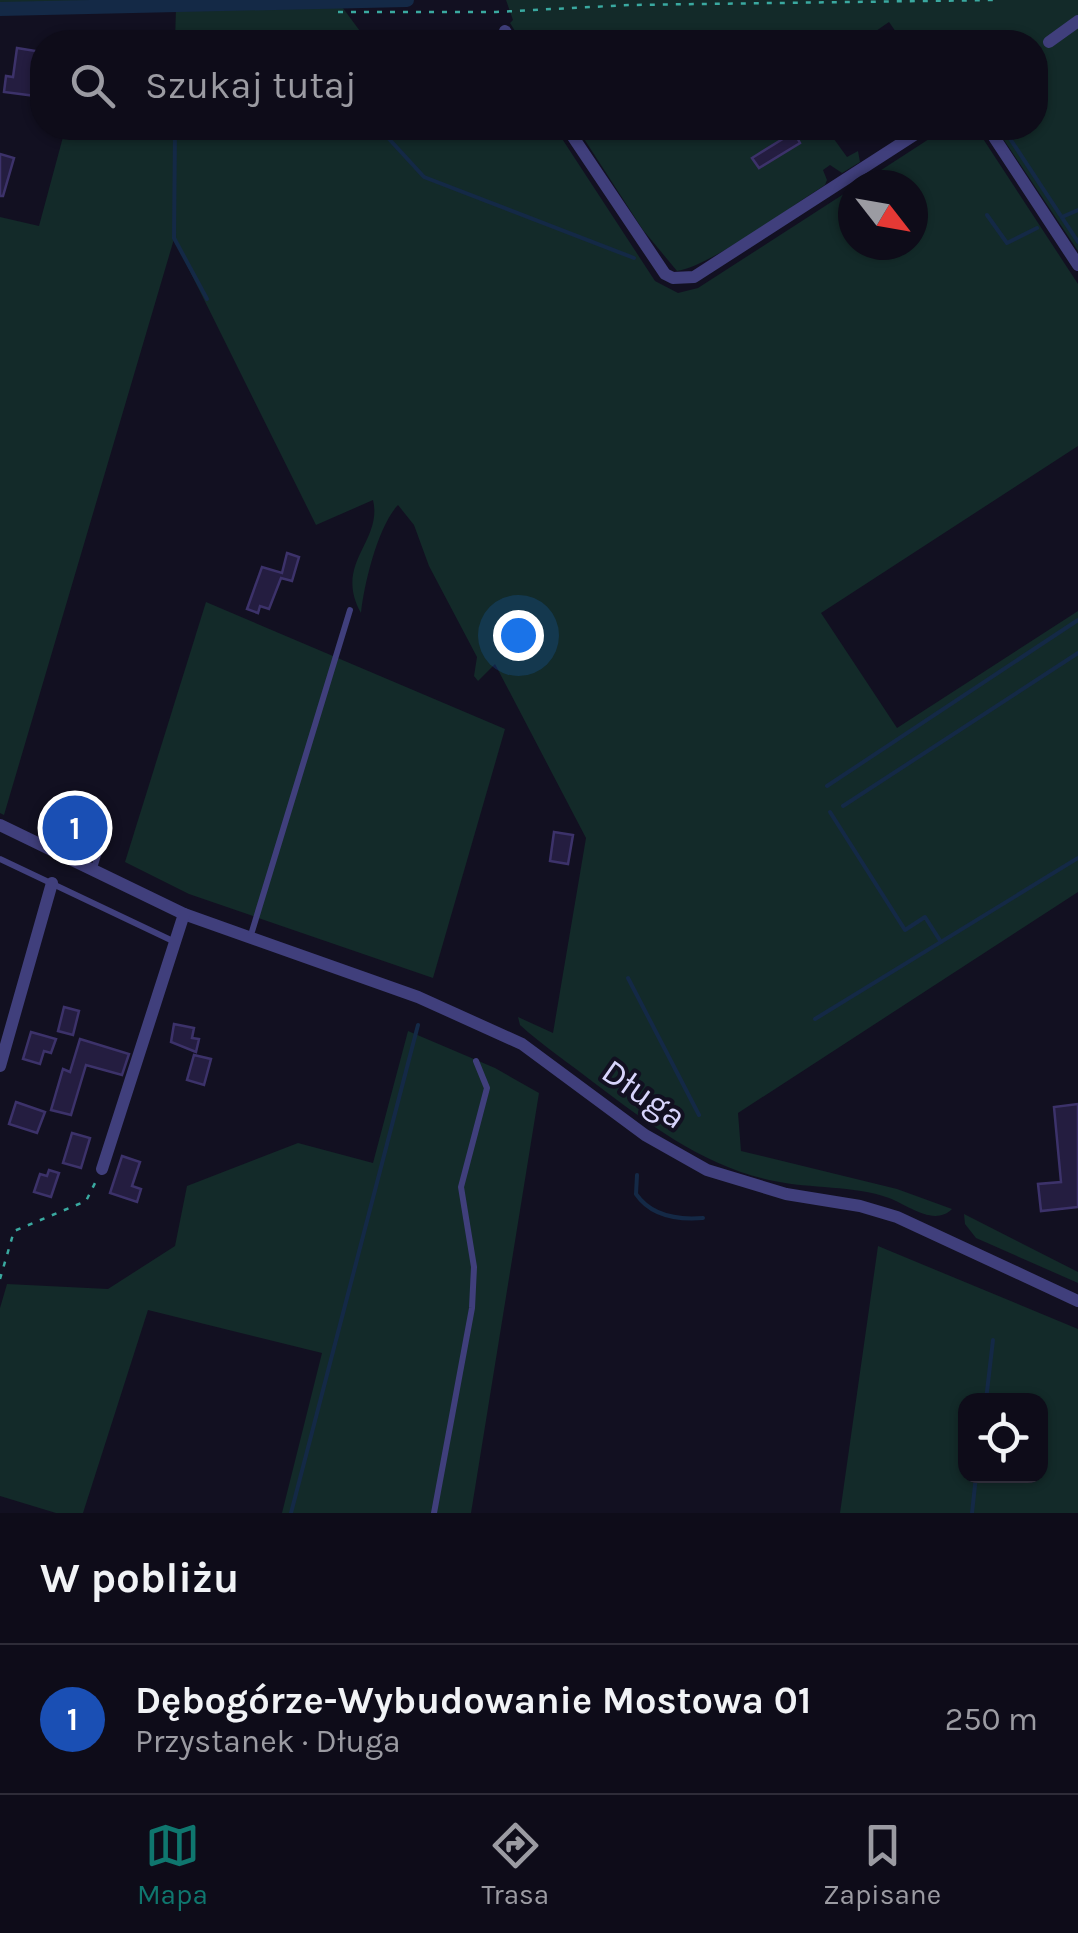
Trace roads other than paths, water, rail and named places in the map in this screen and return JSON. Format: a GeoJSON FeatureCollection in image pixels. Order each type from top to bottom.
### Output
{"type":"FeatureCollection","features":[{"type":"Feature","properties":{"kind":"street"},"geometry":{"type":"LineString","coordinates":[[1049,42],[1078,21]]}},
{"type":"Feature","properties":{"kind":"street"},"geometry":{"type":"LineString","coordinates":[[575,140],[665,274],[683,279],[694,277],[906,140]]}},
{"type":"Feature","properties":{"kind":"street"},"geometry":{"type":"LineString","coordinates":[[996,140],[1078,265]]}},
{"type":"Feature","properties":{"kind":"street","name":"Długa"},"geometry":{"type":"LineString","coordinates":[[0,826],[184,914],[418,997],[522,1044],[645,1135],[707,1170],[772,1190],[897,1217],[1078,1300]]}},
{"type":"Feature","properties":{"kind":"street"},"geometry":{"type":"LineString","coordinates":[[0,1066],[52,884]]}},
{"type":"Feature","properties":{"kind":"street"},"geometry":{"type":"LineString","coordinates":[[102,1169],[184,914]]}},
{"type":"Feature","properties":{"kind":"lane"},"geometry":{"type":"LineString","coordinates":[[250,938],[350,610]]}},
{"type":"Feature","properties":{"kind":"lane"},"geometry":{"type":"LineString","coordinates":[[43,846],[74,836],[86,840],[98,855],[94,868]]}},
{"type":"Feature","properties":{"kind":"lane"},"geometry":{"type":"LineString","coordinates":[[0,860],[175,942]]}},
{"type":"Feature","properties":{"kind":"lane"},"geometry":{"type":"LineString","coordinates":[[434,1513],[472,1308],[474,1267],[460,1187],[488,1088],[476,1061]]}},
{"type":"Feature","properties":{"kind":"waterway"},"geometry":{"type":"LineString","coordinates":[[0,9],[407,0]]}},
{"type":"Feature","properties":{"kind":"waterway"},"geometry":{"type":"LineString","coordinates":[[175,140],[174,238],[207,299]]}},
{"type":"Feature","properties":{"kind":"waterway"},"geometry":{"type":"LineString","coordinates":[[390,140],[424,177],[634,258]]}},
{"type":"Feature","properties":{"kind":"waterway"},"geometry":{"type":"LineString","coordinates":[[1011,140],[1078,242]]}},
{"type":"Feature","properties":{"kind":"waterway"},"geometry":{"type":"LineString","coordinates":[[1062,217],[1078,210]]}},
{"type":"Feature","properties":{"kind":"waterway"},"geometry":{"type":"LineString","coordinates":[[987,215],[1007,243],[1037,228]]}},
{"type":"Feature","properties":{"kind":"waterway"},"geometry":{"type":"LineString","coordinates":[[827,786],[1078,620]]}},
{"type":"Feature","properties":{"kind":"waterway"},"geometry":{"type":"LineString","coordinates":[[843,806],[1078,653]]}},
{"type":"Feature","properties":{"kind":"waterway"},"geometry":{"type":"LineString","coordinates":[[830,812],[905,930],[925,917],[941,942]]}},
{"type":"Feature","properties":{"kind":"waterway"},"geometry":{"type":"LineString","coordinates":[[815,1019],[1078,858]]}},
{"type":"Feature","properties":{"kind":"waterway"},"geometry":{"type":"LineString","coordinates":[[628,978],[699,1115]]}},
{"type":"Feature","properties":{"kind":"waterway"},"geometry":{"type":"LineString","coordinates":[[291,1513],[418,1025]]}},
{"type":"Feature","properties":{"kind":"waterway"},"geometry":{"type":"LineString","coordinates":[[637,1175],[636,1194],[649,1207],[675,1217],[703,1218]]}},
{"type":"Feature","properties":{"kind":"waterway"},"geometry":{"type":"LineString","coordinates":[[987,1393],[993,1340]]}},
{"type":"Feature","properties":{"kind":"waterway"},"geometry":{"type":"LineString","coordinates":[[972,1513],[975,1483]]}},
{"type":"Feature","properties":{"kind":"place","name":"Dębogórze-Wybudowanie Mostowa 01"},"geometry":{"type":"Point","coordinates":[75,828]}}]}
